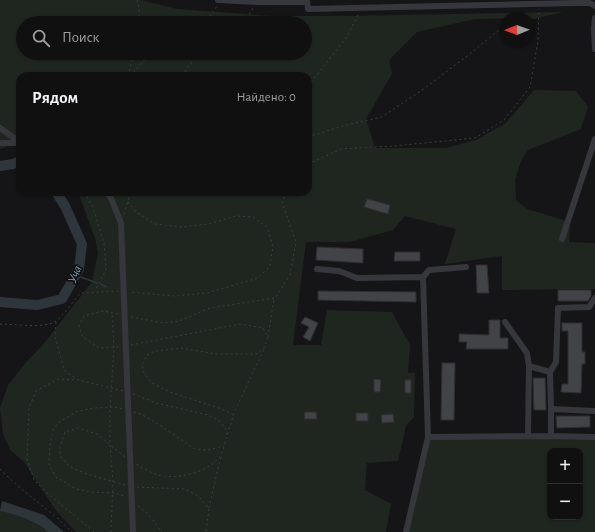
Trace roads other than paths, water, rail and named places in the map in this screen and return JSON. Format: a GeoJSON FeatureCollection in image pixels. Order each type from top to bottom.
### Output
{"type":"FeatureCollection","features":[{"type":"Feature","properties":{"kind":"lane"},"geometry":{"type":"LineString","coordinates":[[219,0],[257,2],[307,1],[308,9],[590,3],[595,6]]}},
{"type":"Feature","properties":{"kind":"lane"},"geometry":{"type":"LineString","coordinates":[[595,18],[595,49]]}},
{"type":"Feature","properties":{"kind":"lane"},"geometry":{"type":"LineString","coordinates":[[0,128],[16,139]]}},
{"type":"Feature","properties":{"kind":"lane"},"geometry":{"type":"LineString","coordinates":[[562,239],[595,139]]}},
{"type":"Feature","properties":{"kind":"lane"},"geometry":{"type":"LineString","coordinates":[[0,143],[16,142]]}},
{"type":"Feature","properties":{"kind":"lane"},"geometry":{"type":"LineString","coordinates":[[109,196],[121,222],[133,532]]}},
{"type":"Feature","properties":{"kind":"lane"},"geometry":{"type":"LineString","coordinates":[[406,532],[428,437],[423,277],[429,270],[466,267]]}},
{"type":"Feature","properties":{"kind":"lane"},"geometry":{"type":"LineString","coordinates":[[317,269],[339,271],[357,278],[423,277]]}},
{"type":"Feature","properties":{"kind":"lane"},"geometry":{"type":"LineString","coordinates":[[551,436],[550,372],[556,362],[558,308],[589,307],[595,298]]}},
{"type":"Feature","properties":{"kind":"lane"},"geometry":{"type":"LineString","coordinates":[[506,322],[527,353],[529,366],[528,436]]}},
{"type":"Feature","properties":{"kind":"lane"},"geometry":{"type":"LineString","coordinates":[[529,366],[550,372]]}},
{"type":"Feature","properties":{"kind":"lane"},"geometry":{"type":"LineString","coordinates":[[551,409],[595,411]]}},
{"type":"Feature","properties":{"kind":"lane"},"geometry":{"type":"LineString","coordinates":[[428,437],[595,437]]}},
{"type":"Feature","properties":{"kind":"waterway","name":"Уча"},"geometry":{"type":"LineString","coordinates":[[0,166],[16,163]]}},
{"type":"Feature","properties":{"kind":"waterway","name":"Уча"},"geometry":{"type":"LineString","coordinates":[[0,302],[37,305],[62,299],[79,269],[82,244],[65,206],[59,196]]}},
{"type":"Feature","properties":{"kind":"waterway"},"geometry":{"type":"LineString","coordinates":[[75,275],[97,283]]}},
{"type":"Feature","properties":{"kind":"waterway"},"geometry":{"type":"LineString","coordinates":[[101,284],[106,287]]}}]}
